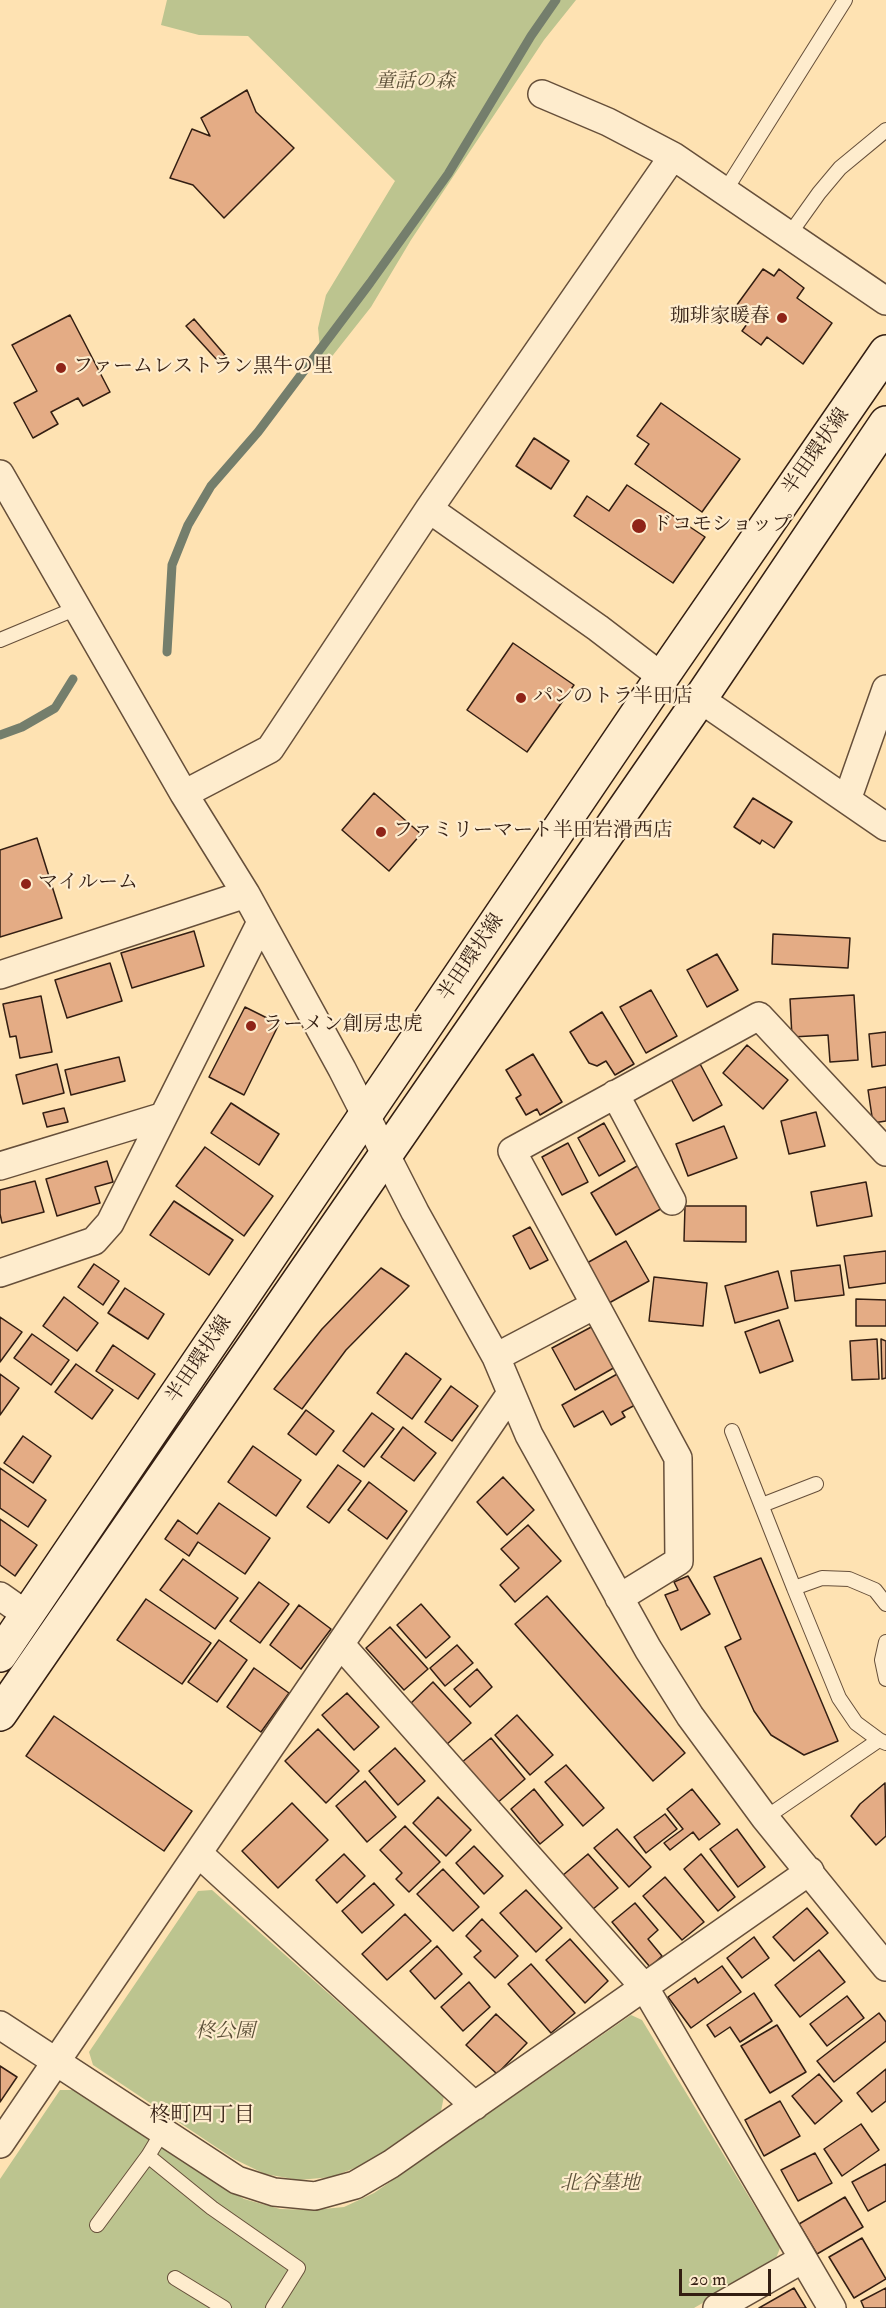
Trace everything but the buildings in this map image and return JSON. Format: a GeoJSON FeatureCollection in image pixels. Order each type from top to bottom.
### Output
{"type":"FeatureCollection","features":[{"type":"Feature","properties":{"kind":"main road","name":"半田環状線"},"geometry":{"type":"LineString","coordinates":[[0,1655],[662,677],[886,352]]}},
{"type":"Feature","properties":{"kind":"main road","name":"半田環状線"},"geometry":{"type":"LineString","coordinates":[[0,1714],[700,699],[886,423]]}},
{"type":"Feature","properties":{"kind":"street"},"geometry":{"type":"LineString","coordinates":[[542,94],[609,122],[673,156],[886,301]]}},
{"type":"Feature","properties":{"kind":"street"},"geometry":{"type":"LineString","coordinates":[[184,794],[270,749],[429,509],[673,156]]}},
{"type":"Feature","properties":{"kind":"street"},"geometry":{"type":"LineString","coordinates":[[0,474],[184,794],[246,894],[366,1115],[415,1212],[496,1357],[529,1435],[648,1649],[690,1716],[765,1818],[886,1966]]}},
{"type":"Feature","properties":{"kind":"street"},"geometry":{"type":"LineString","coordinates":[[429,509],[598,628],[662,677]]}},
{"type":"Feature","properties":{"kind":"street"},"geometry":{"type":"LineString","coordinates":[[847,800],[886,689]]}},
{"type":"Feature","properties":{"kind":"street"},"geometry":{"type":"LineString","coordinates":[[700,699],[886,827]]}},
{"type":"Feature","properties":{"kind":"street"},"geometry":{"type":"LineString","coordinates":[[0,975],[246,894]]}},
{"type":"Feature","properties":{"kind":"street"},"geometry":{"type":"LineString","coordinates":[[0,1273],[94,1241],[110,1222],[261,922]]}},
{"type":"Feature","properties":{"kind":"street"},"geometry":{"type":"LineString","coordinates":[[619,1598],[679,1561],[678,1458],[512,1150],[759,1016],[886,1152]]}},
{"type":"Feature","properties":{"kind":"street"},"geometry":{"type":"LineString","coordinates":[[615,1094],[672,1201]]}},
{"type":"Feature","properties":{"kind":"street"},"geometry":{"type":"LineString","coordinates":[[0,1166],[161,1117]]}},
{"type":"Feature","properties":{"kind":"street"},"geometry":{"type":"LineString","coordinates":[[496,1357],[595,1305]]}},
{"type":"Feature","properties":{"kind":"street"},"geometry":{"type":"LineString","coordinates":[[0,2144],[511,1393]]}},
{"type":"Feature","properties":{"kind":"street"},"geometry":{"type":"LineString","coordinates":[[0,1596],[27,1615]]}},
{"type":"Feature","properties":{"kind":"street"},"geometry":{"type":"LineString","coordinates":[[341,1645],[645,1988],[832,2308]]}},
{"type":"Feature","properties":{"kind":"street"},"geometry":{"type":"LineString","coordinates":[[198,1854],[475,2106]]}},
{"type":"Feature","properties":{"kind":"street"},"geometry":{"type":"LineString","coordinates":[[0,2025],[237,2180],[274,2192],[315,2196],[355,2185],[391,2164],[810,1871]]}},
{"type":"Feature","properties":{"kind":"street"},"geometry":{"type":"LineString","coordinates":[[717,2308],[803,2259]]}},
{"type":"Feature","properties":{"kind":"lane"},"geometry":{"type":"LineString","coordinates":[[724,191],[845,0]]}},
{"type":"Feature","properties":{"kind":"lane"},"geometry":{"type":"LineString","coordinates":[[789,236],[840,168],[886,130]]}},
{"type":"Feature","properties":{"kind":"lane"},"geometry":{"type":"LineString","coordinates":[[0,640],[77,608]]}},
{"type":"Feature","properties":{"kind":"lane"},"geometry":{"type":"LineString","coordinates":[[732,1431],[839,1698],[856,1723],[882,1742],[765,1818]]}},
{"type":"Feature","properties":{"kind":"lane"},"geometry":{"type":"LineString","coordinates":[[762,1505],[816,1484]]}},
{"type":"Feature","properties":{"kind":"lane"},"geometry":{"type":"LineString","coordinates":[[795,1588],[822,1578],[849,1579],[875,1590],[886,1604]]}},
{"type":"Feature","properties":{"kind":"lane"},"geometry":{"type":"LineString","coordinates":[[886,1642],[882,1660],[886,1678]]}},
{"type":"Feature","properties":{"kind":"lane"},"geometry":{"type":"LineString","coordinates":[[97,2225],[148,2156],[163,2131]]}},
{"type":"Feature","properties":{"kind":"lane"},"geometry":{"type":"LineString","coordinates":[[148,2156],[213,2208],[298,2268],[273,2308]]}},
{"type":"Feature","properties":{"kind":"lane"},"geometry":{"type":"LineString","coordinates":[[175,2278],[216,2306]]}},
{"type":"Feature","properties":{"kind":"green space","name":"童話の森"},"geometry":{"type":"Polygon","coordinates":[[[167,0],[576,0],[544,40],[411,240],[371,307],[322,369],[318,328],[326,295],[395,181],[248,36],[199,35],[161,25],[167,0]]]}},
{"type":"Feature","properties":{"kind":"green space","name":"柊公園"},"geometry":{"type":"Polygon","coordinates":[[[212,1890],[444,2096],[441,2111],[367,2163],[332,2177],[299,2180],[265,2174],[234,2159],[93,2065],[89,2052],[198,1891],[212,1890]]]}},
{"type":"Feature","properties":{"kind":"green space","name":"北谷墓地"},"geometry":{"type":"Polygon","coordinates":[[[631,2015],[642,2020],[780,2248],[775,2261],[694,2308],[0,2308],[0,2179],[60,2090],[76,2090],[244,2199],[280,2209],[313,2210],[344,2207],[374,2193],[631,2015]]]}},
{"type":"Feature","properties":{"kind":"waterway"},"geometry":{"type":"LineString","coordinates":[[167,652],[172,565],[188,525],[211,486],[258,432],[370,283],[448,174],[531,36],[556,0]]}},
{"type":"Feature","properties":{"kind":"waterway"},"geometry":{"type":"LineString","coordinates":[[0,735],[22,727],[55,708],[73,679]]}},
{"type":"Feature","properties":{"kind":"place","name":"珈琲家暖春"},"geometry":{"type":"Point","coordinates":[782,318]}},
{"type":"Feature","properties":{"kind":"place","name":"ファームレストラン黒牛の里"},"geometry":{"type":"Point","coordinates":[61,368]}},
{"type":"Feature","properties":{"kind":"place","name":"ドコモショップ"},"geometry":{"type":"Point","coordinates":[639,526]}},
{"type":"Feature","properties":{"kind":"place","name":"パンのトラ半田店"},"geometry":{"type":"Point","coordinates":[521,698]}},
{"type":"Feature","properties":{"kind":"place","name":"ファミリーマート半田岩滑西店"},"geometry":{"type":"Point","coordinates":[381,832]}},
{"type":"Feature","properties":{"kind":"place","name":"マイルーム"},"geometry":{"type":"Point","coordinates":[26,884]}},
{"type":"Feature","properties":{"kind":"place","name":"ラーメン創房忠虎"},"geometry":{"type":"Point","coordinates":[251,1026]}},
{"type":"Feature","properties":{"kind":"district","name":"柊町四丁目"},"geometry":{"type":"Point","coordinates":[202,2116]}}]}
